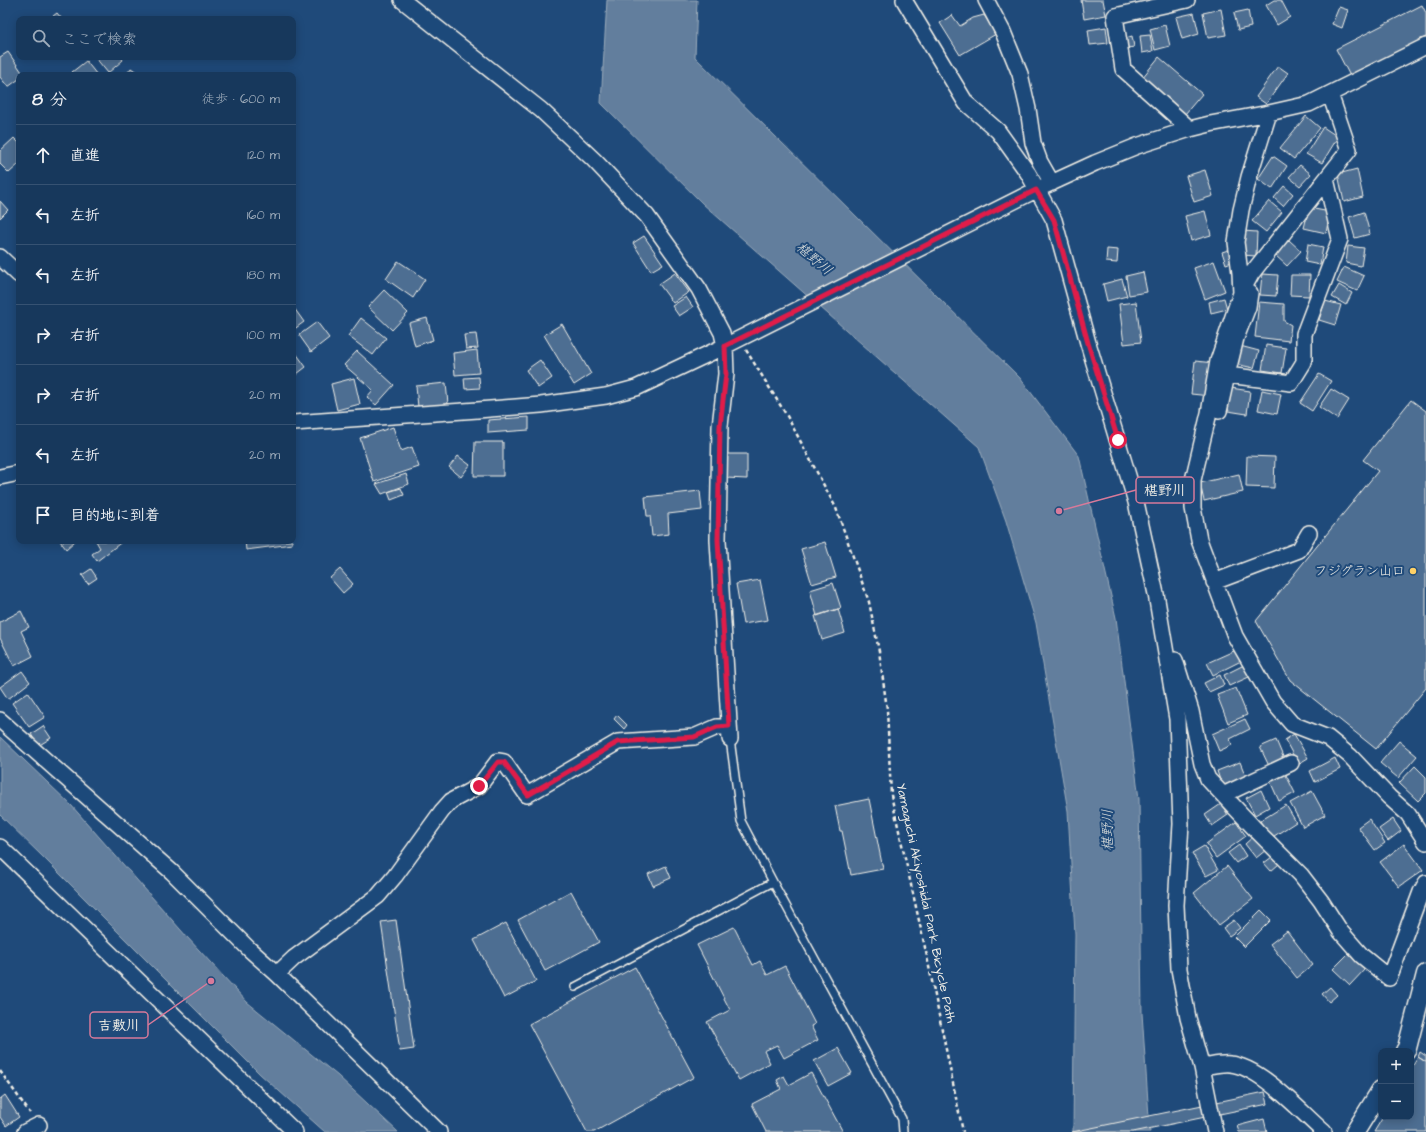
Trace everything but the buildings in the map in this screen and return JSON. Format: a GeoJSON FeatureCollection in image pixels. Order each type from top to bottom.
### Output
{"type":"FeatureCollection","features":[{"type":"Feature","properties":{"kind":"street"},"geometry":{"type":"LineString","coordinates":[[276,974],[294,958],[378,896],[395,876],[442,811],[451,801],[479,786],[498,762],[504,762],[528,795],[618,742],[694,737],[717,727],[730,733],[718,540],[720,426],[726,374],[725,346],[722,333],[699,289],[647,216],[594,160],[540,110],[402,0]]}},
{"type":"Feature","properties":{"kind":"street"},"geometry":{"type":"LineString","coordinates":[[904,0],[966,103],[998,131],[1028,173],[1036,190],[1054,220],[1088,343],[1136,502],[1160,617],[1177,719],[1181,824],[1176,905],[1179,969],[1188,1018],[1202,1066],[1215,1132]]}},
{"type":"Feature","properties":{"kind":"street"},"geometry":{"type":"LineString","coordinates":[[986,0],[1020,74],[1028,109],[1033,143],[1040,162],[1052,183]]}},
{"type":"Feature","properties":{"kind":"street"},"geometry":{"type":"LineString","coordinates":[[1187,0],[1115,16],[1123,69],[1190,129]]}},
{"type":"Feature","properties":{"kind":"street"},"geometry":{"type":"LineString","coordinates":[[296,423],[541,405],[606,396],[636,388],[725,346],[1036,190],[1095,163],[1137,146],[1190,129],[1308,104],[1426,46]]}},
{"type":"Feature","properties":{"kind":"street"},"geometry":{"type":"LineString","coordinates":[[1330,94],[1349,150],[1252,274],[1241,292],[1218,361],[1193,480],[1193,508],[1199,540],[1235,636],[1273,702],[1292,724],[1328,738],[1350,756],[1389,797],[1408,814],[1426,842]]}},
{"type":"Feature","properties":{"kind":"street"},"geometry":{"type":"LineString","coordinates":[[1241,292],[1236,242],[1241,210],[1249,177],[1269,113]]}},
{"type":"Feature","properties":{"kind":"street"},"geometry":{"type":"LineString","coordinates":[[1227,375],[1291,383],[1304,362],[1304,334],[1340,239],[1326,179]]}},
{"type":"Feature","properties":{"kind":"street"},"geometry":{"type":"LineString","coordinates":[[0,257],[16,272]]}},
{"type":"Feature","properties":{"kind":"street"},"geometry":{"type":"LineString","coordinates":[[1219,411],[1236,338],[1248,307],[1250,294],[1241,292]]}},
{"type":"Feature","properties":{"kind":"street"},"geometry":{"type":"LineString","coordinates":[[0,477],[16,474]]}},
{"type":"Feature","properties":{"kind":"street"},"geometry":{"type":"LineString","coordinates":[[1214,582],[1299,550],[1308,533]]}},
{"type":"Feature","properties":{"kind":"street"},"geometry":{"type":"LineString","coordinates":[[1160,617],[1191,711],[1202,764],[1208,779],[1301,875],[1321,901],[1340,932],[1362,956],[1388,978],[1421,892],[1426,883]]}},
{"type":"Feature","properties":{"kind":"street"},"geometry":{"type":"LineString","coordinates":[[0,720],[172,872],[249,949],[439,1132]]}},
{"type":"Feature","properties":{"kind":"street"},"geometry":{"type":"LineString","coordinates":[[1223,795],[1291,763]]}},
{"type":"Feature","properties":{"kind":"street"},"geometry":{"type":"LineString","coordinates":[[0,847],[294,1132]]}},
{"type":"Feature","properties":{"kind":"street"},"geometry":{"type":"LineString","coordinates":[[1407,1048],[1426,974]]}},
{"type":"Feature","properties":{"kind":"street"},"geometry":{"type":"LineString","coordinates":[[1202,1066],[1230,1064],[1247,1068],[1268,1082],[1324,1132]]}},
{"type":"Feature","properties":{"kind":"street"},"geometry":{"type":"LineString","coordinates":[[1355,1132],[1378,1095]]}},
{"type":"Feature","properties":{"kind":"street"},"geometry":{"type":"LineString","coordinates":[[25,1132],[42,1128]]}},
{"type":"Feature","properties":{"kind":"lane"},"geometry":{"type":"LineString","coordinates":[[730,733],[741,821],[902,1119],[903,1132]]}},
{"type":"Feature","properties":{"kind":"lane"},"geometry":{"type":"LineString","coordinates":[[576,987],[773,882]]}},
{"type":"Feature","properties":{"kind":"path","name":"Yamaguchi Akiyoshidai Park Bicycle Path"},"geometry":{"type":"LineString","coordinates":[[739,338],[787,416],[836,508],[869,602],[879,651],[887,709],[891,796],[925,945],[963,1132]]}},
{"type":"Feature","properties":{"kind":"path"},"geometry":{"type":"LineString","coordinates":[[0,1071],[42,1128]]}},
{"type":"Feature","properties":{"kind":"water"},"geometry":{"type":"Polygon","coordinates":[[[607,0],[697,0],[695,57],[1020,378],[1079,456],[1116,618],[1139,799],[1142,1013],[1150,1132],[1073,1132],[1075,934],[1068,811],[1036,623],[1006,521],[979,447],[703,204],[601,103],[607,0]]]}},
{"type":"Feature","properties":{"kind":"water"},"geometry":{"type":"Polygon","coordinates":[[[0,737],[71,805],[187,937],[247,1002],[338,1076],[398,1132],[325,1132],[260,1074],[0,815],[0,737]]]}},
{"type":"Feature","properties":{"kind":"place","name":"椹野川"},"geometry":{"type":"Point","coordinates":[1059,511]}},
{"type":"Feature","properties":{"kind":"place","name":"フジグラン山口"},"geometry":{"type":"Point","coordinates":[1413,571]}},
{"type":"Feature","properties":{"kind":"place","name":"吉敷川"},"geometry":{"type":"Point","coordinates":[211,981]}},
{"type":"Feature","properties":{"kind":"route"},"geometry":{"type":"LineString","coordinates":[[479,786],[498,762],[504,762],[528,795],[618,742],[694,737],[717,727],[729,726],[718,540],[720,426],[726,374],[725,346],[1036,190],[1054,220],[1088,343],[1118,440]]}}]}
